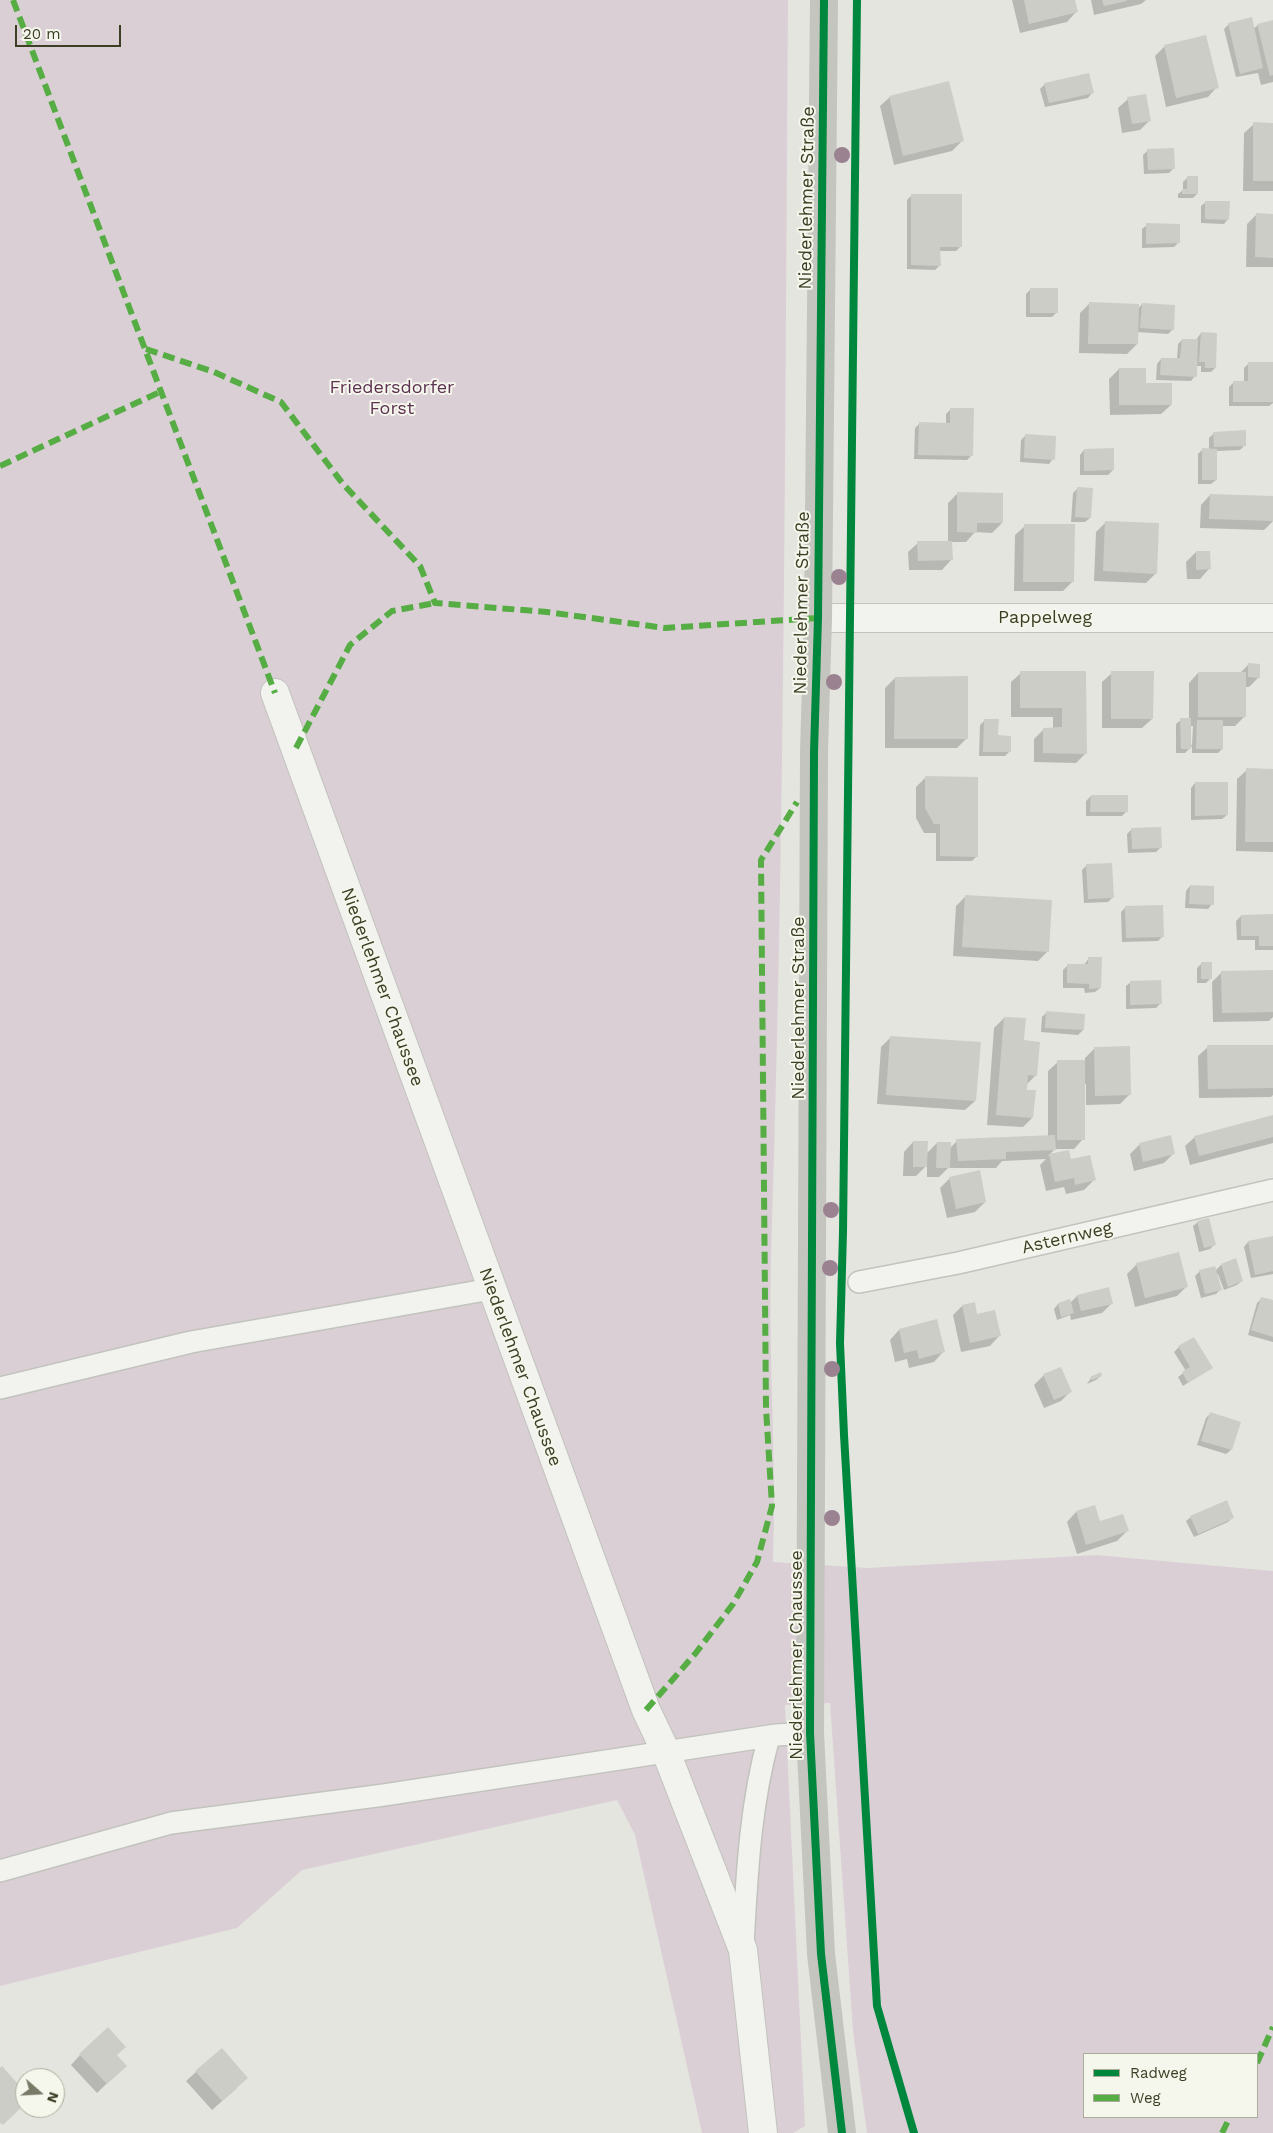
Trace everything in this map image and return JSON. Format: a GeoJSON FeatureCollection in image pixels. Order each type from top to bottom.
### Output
{"type":"FeatureCollection","features":[{"type":"Feature","properties":{"kind":"main road","name":"Niederlehmer Straße"},"geometry":{"type":"LineString","coordinates":[[813,1206],[814,752],[818,618],[824,0]]}},
{"type":"Feature","properties":{"kind":"main road","name":"Niederlehmer Chaussee"},"geometry":{"type":"LineString","coordinates":[[813,1206],[810,1733],[821,1954],[842,2133]]}},
{"type":"Feature","properties":{"kind":"street","name":"Pappelweg"},"geometry":{"type":"LineString","coordinates":[[818,618],[1273,618]]}},
{"type":"Feature","properties":{"kind":"street","name":"Niederlehmer Chaussee"},"geometry":{"type":"LineString","coordinates":[[275,693],[646,1710],[666,1752],[743,1950],[763,2133]]}},
{"type":"Feature","properties":{"kind":"lane","name":"Asternweg"},"geometry":{"type":"LineString","coordinates":[[860,1282],[958,1263],[1273,1190]]}},
{"type":"Feature","properties":{"kind":"lane"},"geometry":{"type":"LineString","coordinates":[[0,1388],[191,1342],[491,1289]]}},
{"type":"Feature","properties":{"kind":"lane"},"geometry":{"type":"LineString","coordinates":[[0,1871],[171,1824],[384,1795],[769,1737],[810,1733]]}},
{"type":"Feature","properties":{"kind":"lane"},"geometry":{"type":"LineString","coordinates":[[743,1950],[748,1856],[758,1777],[769,1737]]}},
{"type":"Feature","properties":{"kind":"green space","name":"Friedersdorfer Forst"},"geometry":{"type":"Polygon","coordinates":[[[0,0],[788,0],[782,785],[770,1294],[774,1486],[773,1562],[868,1568],[1096,1555],[1273,1571],[1273,2133],[867,2133],[853,2031],[830,1703],[785,1705],[805,2126],[793,2133],[702,2133],[635,1835],[617,1800],[302,1870],[237,1928],[0,1986],[0,0]]]}},
{"type":"Feature","properties":{"kind":"building"},"geometry":{"type":"Polygon","coordinates":[[[1024,0],[1075,0],[1078,12],[1029,24],[1024,0]]]}},
{"type":"Feature","properties":{"kind":"building"},"geometry":{"type":"Polygon","coordinates":[[[1102,0],[1127,0],[1127,1],[1104,6],[1102,0]]]}},
{"type":"Feature","properties":{"kind":"building"},"geometry":{"type":"Polygon","coordinates":[[[1252,17],[1263,68],[1240,74],[1228,23],[1252,17]]]}},
{"type":"Feature","properties":{"kind":"building"},"geometry":{"type":"Polygon","coordinates":[[[1273,20],[1273,75],[1270,76],[1257,24],[1273,20]]]}},
{"type":"Feature","properties":{"kind":"building"},"geometry":{"type":"Polygon","coordinates":[[[1206,35],[1219,88],[1176,98],[1164,45],[1206,35]]]}},
{"type":"Feature","properties":{"kind":"building"},"geometry":{"type":"Polygon","coordinates":[[[1089,73],[1094,93],[1049,103],[1044,83],[1089,73]]]}},
{"type":"Feature","properties":{"kind":"building"},"geometry":{"type":"Polygon","coordinates":[[[949,81],[964,141],[903,156],[889,96],[949,81]]]}},
{"type":"Feature","properties":{"kind":"building"},"geometry":{"type":"Polygon","coordinates":[[[1146,94],[1151,121],[1132,124],[1127,97],[1146,94]]]}},
{"type":"Feature","properties":{"kind":"building"},"geometry":{"type":"Polygon","coordinates":[[[1253,122],[1273,123],[1273,181],[1253,181],[1253,122]]]}},
{"type":"Feature","properties":{"kind":"building"},"geometry":{"type":"Polygon","coordinates":[[[1174,148],[1175,169],[1148,170],[1147,149],[1174,148]]]}},
{"type":"Feature","properties":{"kind":"building"},"geometry":{"type":"Polygon","coordinates":[[[1187,176],[1198,176],[1198,194],[1182,194],[1182,189],[1187,189],[1187,176]]]}},
{"type":"Feature","properties":{"kind":"building"},"geometry":{"type":"Polygon","coordinates":[[[911,194],[962,194],[962,247],[940,247],[941,266],[911,265],[911,194]]]}},
{"type":"Feature","properties":{"kind":"building"},"geometry":{"type":"Polygon","coordinates":[[[1205,201],[1230,201],[1229,220],[1205,219],[1205,201]]]}},
{"type":"Feature","properties":{"kind":"building"},"geometry":{"type":"Polygon","coordinates":[[[1256,213],[1273,214],[1273,258],[1255,257],[1256,213]]]}},
{"type":"Feature","properties":{"kind":"building"},"geometry":{"type":"Polygon","coordinates":[[[1146,223],[1180,224],[1180,243],[1146,244],[1146,223]]]}},
{"type":"Feature","properties":{"kind":"building"},"geometry":{"type":"Polygon","coordinates":[[[1030,288],[1058,288],[1058,313],[1030,313],[1030,288]]]}},
{"type":"Feature","properties":{"kind":"building"},"geometry":{"type":"Polygon","coordinates":[[[1089,302],[1139,304],[1138,344],[1088,344],[1089,302]]]}},
{"type":"Feature","properties":{"kind":"building"},"geometry":{"type":"Polygon","coordinates":[[[1142,303],[1175,305],[1174,330],[1140,328],[1142,303]]]}},
{"type":"Feature","properties":{"kind":"building"},"geometry":{"type":"Polygon","coordinates":[[[1201,332],[1217,333],[1216,368],[1205,368],[1205,362],[1199,362],[1201,332]]]}},
{"type":"Feature","properties":{"kind":"building"},"geometry":{"type":"Polygon","coordinates":[[[1182,339],[1198,339],[1197,377],[1160,375],[1161,358],[1180,358],[1182,339]]]}},
{"type":"Feature","properties":{"kind":"building"},"geometry":{"type":"Polygon","coordinates":[[[1248,362],[1273,362],[1273,402],[1233,402],[1233,381],[1248,381],[1248,362]]]}},
{"type":"Feature","properties":{"kind":"building"},"geometry":{"type":"Polygon","coordinates":[[[1119,368],[1146,368],[1146,383],[1172,383],[1172,405],[1119,405],[1119,368]]]}},
{"type":"Feature","properties":{"kind":"building"},"geometry":{"type":"Polygon","coordinates":[[[950,408],[974,408],[973,456],[918,455],[919,422],[950,423],[950,408]]]}},
{"type":"Feature","properties":{"kind":"building"},"geometry":{"type":"Polygon","coordinates":[[[1246,430],[1246,446],[1214,447],[1213,432],[1246,430]]]}},
{"type":"Feature","properties":{"kind":"building"},"geometry":{"type":"Polygon","coordinates":[[[1025,434],[1056,436],[1055,460],[1024,458],[1025,434]]]}},
{"type":"Feature","properties":{"kind":"building"},"geometry":{"type":"Polygon","coordinates":[[[1114,448],[1114,470],[1084,471],[1084,449],[1114,448]]]}},
{"type":"Feature","properties":{"kind":"building"},"geometry":{"type":"Polygon","coordinates":[[[1202,448],[1217,449],[1217,480],[1202,480],[1202,448]]]}},
{"type":"Feature","properties":{"kind":"building"},"geometry":{"type":"Polygon","coordinates":[[[1077,487],[1093,488],[1091,518],[1075,517],[1077,487]]]}},
{"type":"Feature","properties":{"kind":"building"},"geometry":{"type":"Polygon","coordinates":[[[957,492],[1003,493],[1003,523],[977,523],[977,533],[957,532],[957,492]]]}},
{"type":"Feature","properties":{"kind":"building"},"geometry":{"type":"Polygon","coordinates":[[[1210,494],[1273,496],[1273,521],[1209,519],[1210,494]]]}},
{"type":"Feature","properties":{"kind":"building"},"geometry":{"type":"Polygon","coordinates":[[[1105,521],[1159,523],[1157,574],[1103,571],[1105,521]]]}},
{"type":"Feature","properties":{"kind":"building"},"geometry":{"type":"Polygon","coordinates":[[[1024,524],[1075,524],[1074,582],[1023,582],[1024,524]]]}},
{"type":"Feature","properties":{"kind":"building"},"geometry":{"type":"Polygon","coordinates":[[[917,541],[952,541],[953,560],[918,561],[917,541]]]}},
{"type":"Feature","properties":{"kind":"building"},"geometry":{"type":"Polygon","coordinates":[[[1196,551],[1210,551],[1211,569],[1196,570],[1196,551]]]}},
{"type":"Feature","properties":{"kind":"building"},"geometry":{"type":"Polygon","coordinates":[[[1248,663],[1260,664],[1260,678],[1248,677],[1248,663]]]}},
{"type":"Feature","properties":{"kind":"building"},"geometry":{"type":"Polygon","coordinates":[[[1020,671],[1086,671],[1087,754],[1043,753],[1043,728],[1062,727],[1062,708],[1020,708],[1020,671]]]}},
{"type":"Feature","properties":{"kind":"building"},"geometry":{"type":"Polygon","coordinates":[[[1111,671],[1154,671],[1153,719],[1111,719],[1111,671]]]}},
{"type":"Feature","properties":{"kind":"building"},"geometry":{"type":"Polygon","coordinates":[[[1198,672],[1246,672],[1246,717],[1198,717],[1198,672]]]}},
{"type":"Feature","properties":{"kind":"building"},"geometry":{"type":"Polygon","coordinates":[[[968,676],[968,739],[894,739],[895,677],[968,676]]]}},
{"type":"Feature","properties":{"kind":"building"},"geometry":{"type":"Polygon","coordinates":[[[1180,718],[1191,718],[1191,749],[1181,749],[1180,718]]]}},
{"type":"Feature","properties":{"kind":"building"},"geometry":{"type":"Polygon","coordinates":[[[984,719],[999,719],[998,735],[1011,736],[1011,752],[983,752],[984,719]]]}},
{"type":"Feature","properties":{"kind":"building"},"geometry":{"type":"Polygon","coordinates":[[[1197,720],[1223,720],[1223,749],[1196,749],[1197,720]]]}},
{"type":"Feature","properties":{"kind":"building"},"geometry":{"type":"Polygon","coordinates":[[[1246,768],[1273,769],[1273,842],[1245,842],[1246,768]]]}},
{"type":"Feature","properties":{"kind":"building"},"geometry":{"type":"Polygon","coordinates":[[[925,776],[978,777],[978,857],[940,856],[940,824],[934,824],[925,808],[925,776]]]}},
{"type":"Feature","properties":{"kind":"building"},"geometry":{"type":"Polygon","coordinates":[[[1195,782],[1228,782],[1228,815],[1195,816],[1195,782]]]}},
{"type":"Feature","properties":{"kind":"building"},"geometry":{"type":"Polygon","coordinates":[[[1091,795],[1128,795],[1128,812],[1090,812],[1091,795]]]}},
{"type":"Feature","properties":{"kind":"building"},"geometry":{"type":"Polygon","coordinates":[[[1161,827],[1162,848],[1132,849],[1131,828],[1161,827]]]}},
{"type":"Feature","properties":{"kind":"building"},"geometry":{"type":"Polygon","coordinates":[[[1112,863],[1114,898],[1088,899],[1086,864],[1112,863]]]}},
{"type":"Feature","properties":{"kind":"building"},"geometry":{"type":"Polygon","coordinates":[[[1190,885],[1214,886],[1214,905],[1189,904],[1190,885]]]}},
{"type":"Feature","properties":{"kind":"building"},"geometry":{"type":"Polygon","coordinates":[[[965,895],[1052,900],[1049,952],[962,947],[965,895]]]}},
{"type":"Feature","properties":{"kind":"building"},"geometry":{"type":"Polygon","coordinates":[[[1163,905],[1164,937],[1126,938],[1125,906],[1163,905]]]}},
{"type":"Feature","properties":{"kind":"building"},"geometry":{"type":"Polygon","coordinates":[[[1273,914],[1273,946],[1259,946],[1259,936],[1241,936],[1241,915],[1273,914]]]}},
{"type":"Feature","properties":{"kind":"building"},"geometry":{"type":"Polygon","coordinates":[[[1088,957],[1102,957],[1101,988],[1089,989],[1089,984],[1067,983],[1067,964],[1088,964],[1088,957]]]}},
{"type":"Feature","properties":{"kind":"building"},"geometry":{"type":"Polygon","coordinates":[[[1201,962],[1212,962],[1212,979],[1201,979],[1201,962]]]}},
{"type":"Feature","properties":{"kind":"building"},"geometry":{"type":"Polygon","coordinates":[[[1273,970],[1273,1012],[1222,1013],[1221,971],[1273,970]]]}},
{"type":"Feature","properties":{"kind":"building"},"geometry":{"type":"Polygon","coordinates":[[[1161,980],[1162,1004],[1130,1005],[1130,981],[1161,980]]]}},
{"type":"Feature","properties":{"kind":"building"},"geometry":{"type":"Polygon","coordinates":[[[1046,1011],[1085,1014],[1084,1030],[1045,1028],[1046,1011]]]}},
{"type":"Feature","properties":{"kind":"building"},"geometry":{"type":"Polygon","coordinates":[[[1004,1017],[1026,1018],[1024,1040],[1040,1042],[1037,1076],[1028,1075],[1027,1090],[1036,1090],[1033,1118],[996,1115],[1004,1017]]]}},
{"type":"Feature","properties":{"kind":"building"},"geometry":{"type":"Polygon","coordinates":[[[890,1036],[981,1042],[976,1101],[886,1095],[890,1036]]]}},
{"type":"Feature","properties":{"kind":"building"},"geometry":{"type":"Polygon","coordinates":[[[1207,1045],[1273,1045],[1273,1088],[1208,1089],[1207,1045]]]}},
{"type":"Feature","properties":{"kind":"building"},"geometry":{"type":"Polygon","coordinates":[[[1130,1046],[1131,1095],[1095,1096],[1094,1047],[1130,1046]]]}},
{"type":"Feature","properties":{"kind":"building"},"geometry":{"type":"Polygon","coordinates":[[[1057,1060],[1085,1060],[1085,1140],[1057,1140],[1057,1060]]]}},
{"type":"Feature","properties":{"kind":"building"},"geometry":{"type":"Polygon","coordinates":[[[1273,1115],[1273,1137],[1199,1156],[1194,1136],[1273,1115]]]}},
{"type":"Feature","properties":{"kind":"building"},"geometry":{"type":"Polygon","coordinates":[[[1055,1135],[1056,1150],[1006,1152],[1006,1159],[958,1161],[956,1139],[1055,1135]]]}},
{"type":"Feature","properties":{"kind":"building"},"geometry":{"type":"Polygon","coordinates":[[[1171,1135],[1175,1154],[1143,1162],[1139,1143],[1171,1135]]]}},
{"type":"Feature","properties":{"kind":"building"},"geometry":{"type":"Polygon","coordinates":[[[913,1141],[928,1141],[927,1167],[913,1167],[913,1141]]]}},
{"type":"Feature","properties":{"kind":"building"},"geometry":{"type":"Polygon","coordinates":[[[937,1142],[951,1142],[950,1168],[936,1168],[937,1142]]]}},
{"type":"Feature","properties":{"kind":"building"},"geometry":{"type":"Polygon","coordinates":[[[1069,1150],[1071,1159],[1090,1155],[1096,1180],[1075,1185],[1074,1178],[1055,1182],[1049,1154],[1069,1150]]]}},
{"type":"Feature","properties":{"kind":"building"},"geometry":{"type":"Polygon","coordinates":[[[980,1170],[986,1202],[956,1209],[949,1177],[980,1170]]]}},
{"type":"Feature","properties":{"kind":"building"},"geometry":{"type":"Polygon","coordinates":[[[1209,1218],[1216,1245],[1204,1248],[1197,1221],[1209,1218]]]}},
{"type":"Feature","properties":{"kind":"building"},"geometry":{"type":"Polygon","coordinates":[[[1273,1236],[1273,1271],[1255,1275],[1248,1241],[1273,1236]]]}},
{"type":"Feature","properties":{"kind":"building"},"geometry":{"type":"Polygon","coordinates":[[[1179,1252],[1188,1287],[1145,1298],[1136,1263],[1179,1252]]]}},
{"type":"Feature","properties":{"kind":"building"},"geometry":{"type":"Polygon","coordinates":[[[1236,1258],[1243,1281],[1228,1287],[1221,1264],[1236,1258]]]}},
{"type":"Feature","properties":{"kind":"building"},"geometry":{"type":"Polygon","coordinates":[[[1215,1266],[1222,1290],[1205,1294],[1199,1270],[1215,1266]]]}},
{"type":"Feature","properties":{"kind":"building"},"geometry":{"type":"Polygon","coordinates":[[[1109,1287],[1113,1304],[1081,1311],[1077,1295],[1109,1287]]]}},
{"type":"Feature","properties":{"kind":"building"},"geometry":{"type":"Polygon","coordinates":[[[1261,1297],[1273,1300],[1273,1337],[1251,1330],[1261,1297]]]}},
{"type":"Feature","properties":{"kind":"building"},"geometry":{"type":"Polygon","coordinates":[[[1070,1299],[1074,1313],[1061,1317],[1058,1303],[1070,1299]]]}},
{"type":"Feature","properties":{"kind":"building"},"geometry":{"type":"Polygon","coordinates":[[[975,1302],[977,1314],[995,1310],[1001,1336],[970,1343],[962,1305],[975,1302]]]}},
{"type":"Feature","properties":{"kind":"building"},"geometry":{"type":"Polygon","coordinates":[[[937,1319],[945,1352],[919,1359],[917,1350],[904,1353],[899,1329],[937,1319]]]}},
{"type":"Feature","properties":{"kind":"building"},"geometry":{"type":"Polygon","coordinates":[[[1194,1337],[1213,1368],[1188,1383],[1182,1372],[1190,1367],[1178,1346],[1194,1337]]]}},
{"type":"Feature","properties":{"kind":"building"},"geometry":{"type":"Polygon","coordinates":[[[1061,1367],[1072,1392],[1054,1400],[1043,1374],[1061,1367]]]}},
{"type":"Feature","properties":{"kind":"building"},"geometry":{"type":"Polygon","coordinates":[[[1101,1372],[1102,1376],[1092,1380],[1090,1377],[1101,1372]]]}},
{"type":"Feature","properties":{"kind":"building"},"geometry":{"type":"Polygon","coordinates":[[[1210,1412],[1241,1422],[1232,1450],[1201,1441],[1210,1412]]]}},
{"type":"Feature","properties":{"kind":"building"},"geometry":{"type":"Polygon","coordinates":[[[1227,1500],[1234,1518],[1198,1534],[1190,1516],[1227,1500]]]}},
{"type":"Feature","properties":{"kind":"building"},"geometry":{"type":"Polygon","coordinates":[[[1095,1505],[1100,1521],[1123,1514],[1129,1531],[1086,1545],[1076,1511],[1095,1505]]]}},
{"type":"Feature","properties":{"kind":"building"},"geometry":{"type":"Polygon","coordinates":[[[108,2027],[126,2047],[117,2055],[127,2066],[107,2084],[79,2054],[108,2027]]]}},
{"type":"Feature","properties":{"kind":"building"},"geometry":{"type":"Polygon","coordinates":[[[222,2048],[248,2078],[222,2101],[195,2071],[222,2048]]]}},
{"type":"Feature","properties":{"kind":"building"},"geometry":{"type":"Polygon","coordinates":[[[2,2066],[15,2081],[15,2114],[3,2125],[0,2123],[0,2068],[2,2066]]]}},
{"type":"Feature","properties":{"kind":"marked path"},"geometry":{"type":"LineString","coordinates":[[13,0],[275,693]]}},
{"type":"Feature","properties":{"kind":"marked path"},"geometry":{"type":"LineString","coordinates":[[146,349],[214,372],[281,402],[343,484],[420,566],[435,603],[547,612],[665,628],[818,618]]}},
{"type":"Feature","properties":{"kind":"marked path"},"geometry":{"type":"LineString","coordinates":[[0,466],[162,391]]}},
{"type":"Feature","properties":{"kind":"marked path"},"geometry":{"type":"LineString","coordinates":[[296,748],[350,645],[392,611],[435,603]]}},
{"type":"Feature","properties":{"kind":"marked path"},"geometry":{"type":"LineString","coordinates":[[646,1710],[695,1654],[733,1604],[757,1562],[772,1506],[766,1408],[761,860],[797,802]]}},
{"type":"Feature","properties":{"kind":"marked path"},"geometry":{"type":"LineString","coordinates":[[1258,2061],[1273,2027]]}},
{"type":"Feature","properties":{"kind":"marked path"},"geometry":{"type":"LineString","coordinates":[[1222,2133],[1230,2118]]}},
{"type":"Feature","properties":{"kind":"cycle path"},"geometry":{"type":"LineString","coordinates":[[824,0],[818,618],[814,752],[810,1733],[821,1954],[842,2133]]}},
{"type":"Feature","properties":{"kind":"cycle path"},"geometry":{"type":"LineString","coordinates":[[857,0],[843,1232],[840,1343],[877,2006],[914,2133]]}}]}
